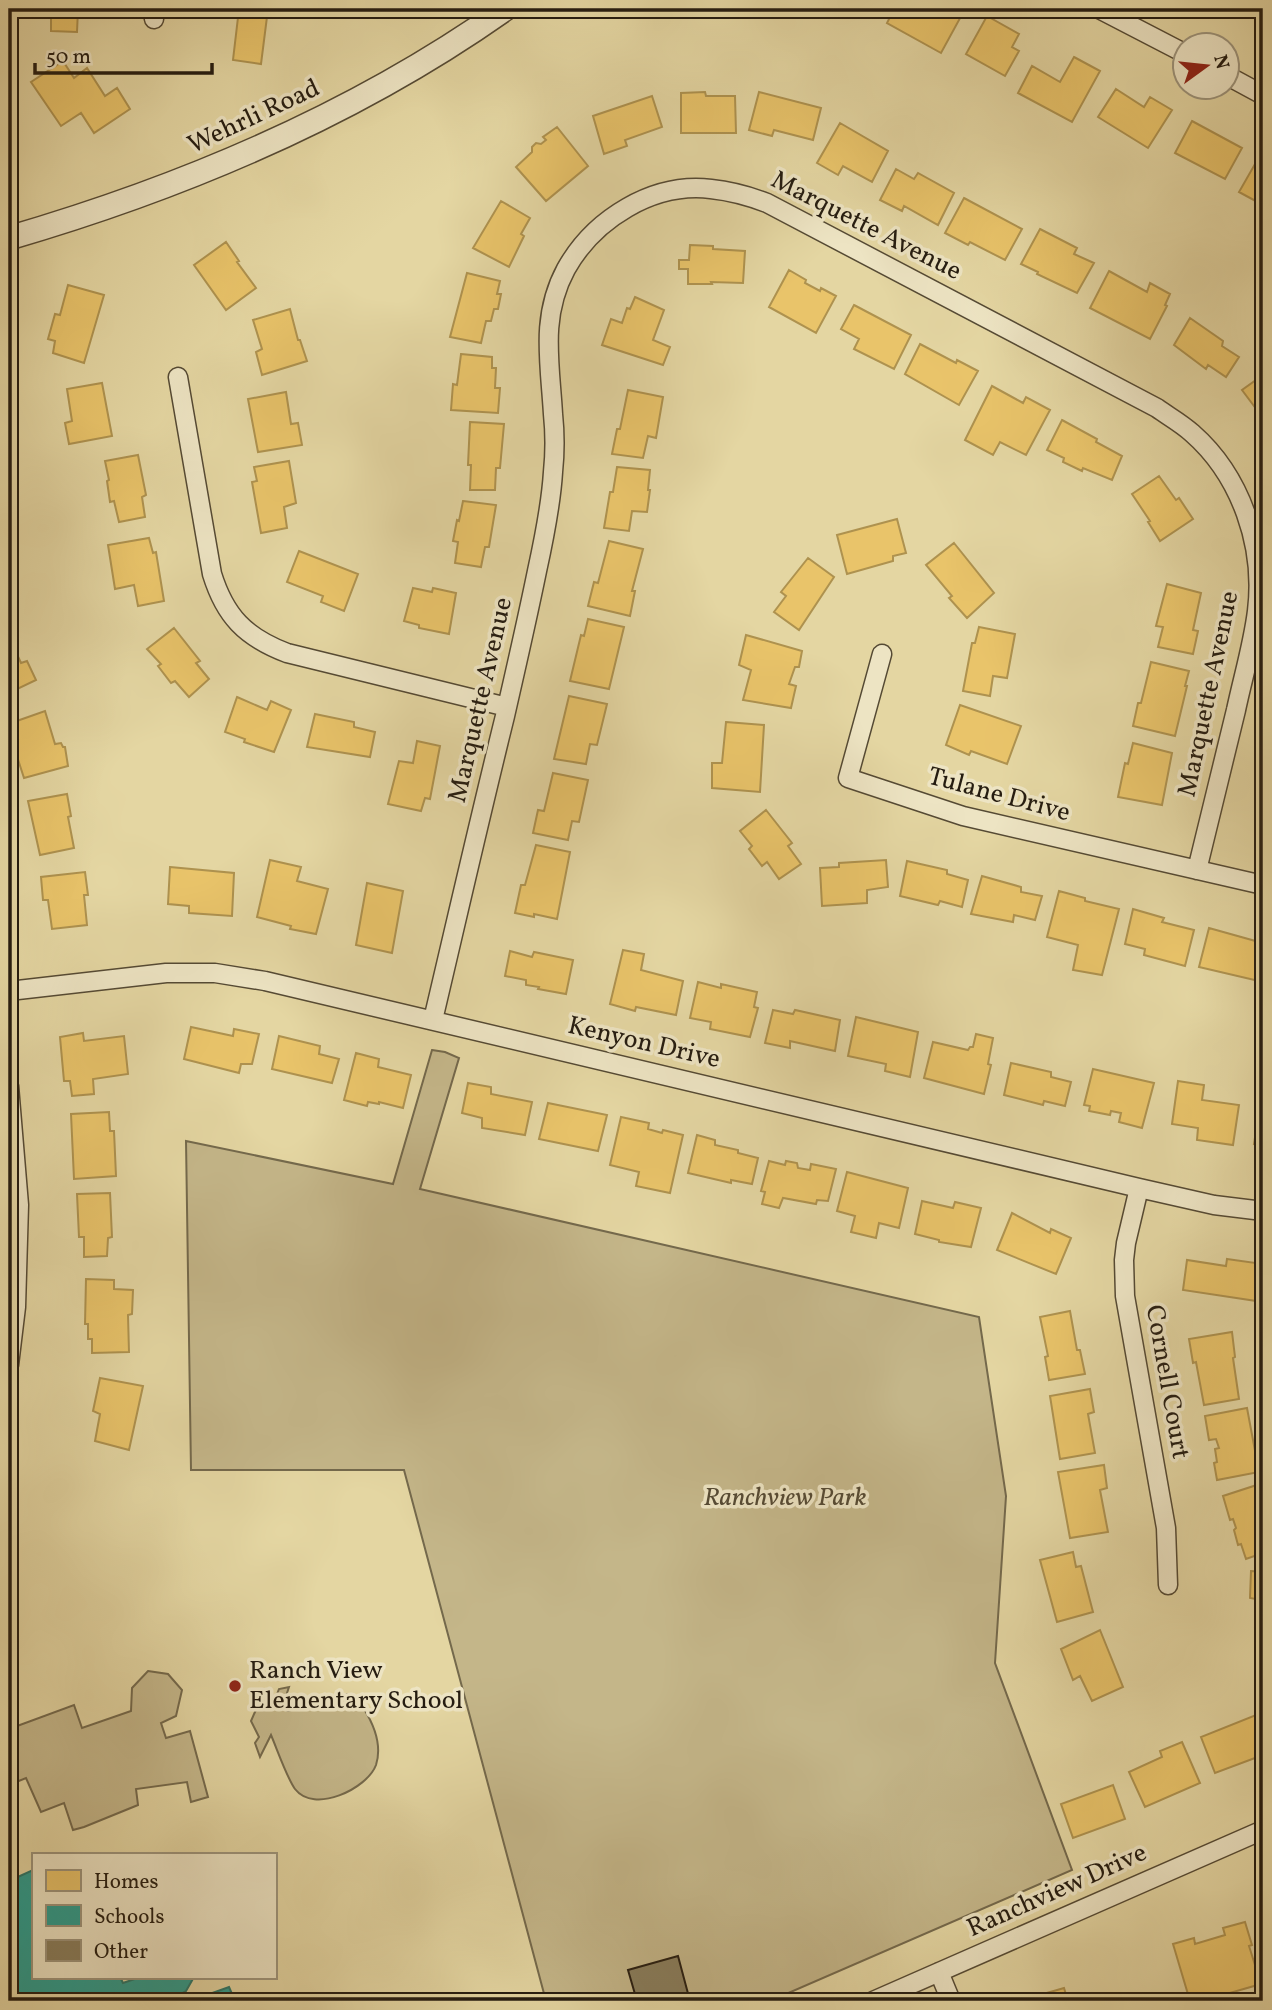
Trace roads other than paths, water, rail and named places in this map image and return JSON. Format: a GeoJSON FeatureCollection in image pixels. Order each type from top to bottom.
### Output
{"type":"FeatureCollection","features":[{"type":"Feature","properties":{"kind":"street","name":"Wehrli Road"},"geometry":{"type":"LineString","coordinates":[[9,237],[78,218],[174,184],[243,154],[331,113],[427,60],[505,9]]}},
{"type":"Feature","properties":{"kind":"street"},"geometry":{"type":"LineString","coordinates":[[1099,9],[1170,45]]}},
{"type":"Feature","properties":{"kind":"street"},"geometry":{"type":"LineString","coordinates":[[1240,82],[1263,94]]}},
{"type":"Feature","properties":{"kind":"street","name":"Marquette Avenue"},"geometry":{"type":"LineString","coordinates":[[433,1020],[544,539],[553,472],[553,415],[547,358],[548,325],[553,302],[567,268],[595,230],[622,210],[662,193],[710,188],[743,194],[767,203],[1157,408],[1191,432],[1206,447],[1230,481],[1242,504],[1252,534],[1259,578],[1250,648],[1197,870]]}},
{"type":"Feature","properties":{"kind":"street"},"geometry":{"type":"LineString","coordinates":[[178,377],[212,574],[226,608],[246,631],[268,646],[286,653],[507,707]]}},
{"type":"Feature","properties":{"kind":"street","name":"Tulane Drive"},"geometry":{"type":"LineString","coordinates":[[882,654],[848,778],[963,816],[1263,885]]}},
{"type":"Feature","properties":{"kind":"street","name":"Kenyon Drive"},"geometry":{"type":"LineString","coordinates":[[9,991],[166,973],[215,973],[265,981],[1139,1188],[1214,1205],[1263,1210]]}},
{"type":"Feature","properties":{"kind":"street"},"geometry":{"type":"LineString","coordinates":[[9,1086],[19,1205],[16,1307],[9,1365]]}},
{"type":"Feature","properties":{"kind":"street","name":"Cornell Court"},"geometry":{"type":"LineString","coordinates":[[1139,1188],[1126,1243],[1125,1296],[1166,1528],[1168,1585]]}},
{"type":"Feature","properties":{"kind":"street","name":"Ranchview Drive"},"geometry":{"type":"LineString","coordinates":[[873,2001],[1262,1837]]}},
{"type":"Feature","properties":{"kind":"street"},"geometry":{"type":"LineString","coordinates":[[939,1972],[951,2001]]}},
{"type":"Feature","properties":{"kind":"place","name":"Ranch View Elementary School"},"geometry":{"type":"Point","coordinates":[235,1686]}},
{"type":"Feature","properties":{"kind":"park label","name":"Ranchview Park"},"geometry":{"type":"Point","coordinates":[785,1498]}}]}
